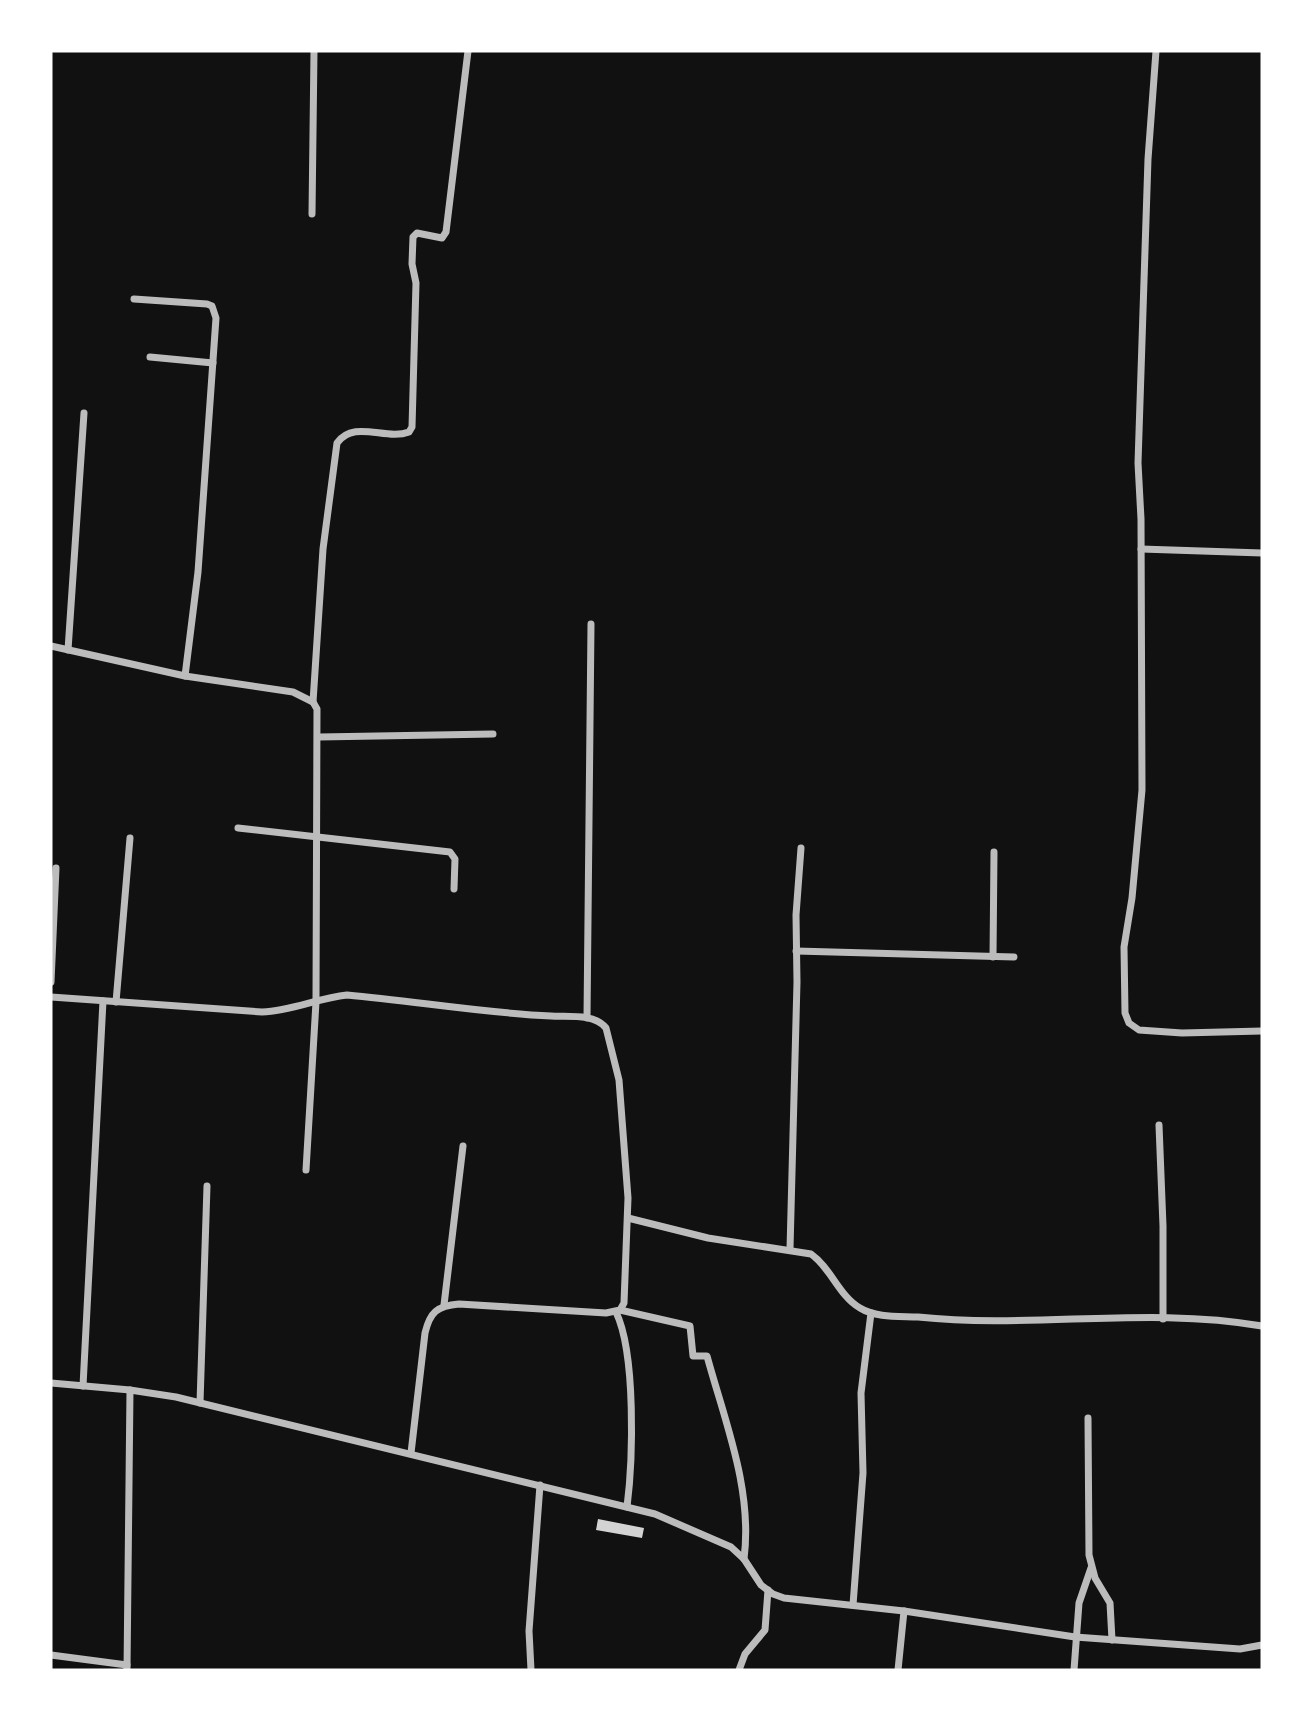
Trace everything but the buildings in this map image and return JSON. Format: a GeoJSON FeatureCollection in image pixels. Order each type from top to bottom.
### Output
{"type":"FeatureCollection","features":[{"type":"Feature","properties":{"kind":"street"},"geometry":{"type":"LineString","coordinates":[[312,214],[314,51]]}},
{"type":"Feature","properties":{"kind":"street"},"geometry":{"type":"LineString","coordinates":[[306,1170],[316,1002],[319,717],[313,702],[323,549],[337,443],[352,431],[398,435],[409,432],[411,427],[416,283],[412,264],[413,237],[417,233],[442,238],[446,232],[468,51]]}},
{"type":"Feature","properties":{"kind":"street"},"geometry":{"type":"LineString","coordinates":[[1156,51],[1147,159],[1139,418],[1142,790],[1132,898],[1124,947],[1125,1013],[1129,1023],[1139,1030],[1204,1033],[1262,1031]]}},
{"type":"Feature","properties":{"kind":"street"},"geometry":{"type":"LineString","coordinates":[[134,299],[199,302],[212,306],[216,318],[198,572],[185,676]]}},
{"type":"Feature","properties":{"kind":"street"},"geometry":{"type":"LineString","coordinates":[[150,357],[213,363]]}},
{"type":"Feature","properties":{"kind":"street"},"geometry":{"type":"LineString","coordinates":[[68,650],[84,413]]}},
{"type":"Feature","properties":{"kind":"street"},"geometry":{"type":"LineString","coordinates":[[1141,549],[1262,553]]}},
{"type":"Feature","properties":{"kind":"street"},"geometry":{"type":"LineString","coordinates":[[587,1018],[591,624]]}},
{"type":"Feature","properties":{"kind":"street"},"geometry":{"type":"LineString","coordinates":[[51,646],[185,676],[293,692],[313,702]]}},
{"type":"Feature","properties":{"kind":"street"},"geometry":{"type":"LineString","coordinates":[[319,737],[493,734]]}},
{"type":"Feature","properties":{"kind":"street"},"geometry":{"type":"LineString","coordinates":[[238,828],[452,853],[454,889]]}},
{"type":"Feature","properties":{"kind":"street"},"geometry":{"type":"LineString","coordinates":[[116,1002],[130,838]]}},
{"type":"Feature","properties":{"kind":"street"},"geometry":{"type":"LineString","coordinates":[[790,1249],[796,951],[801,848]]}},
{"type":"Feature","properties":{"kind":"street"},"geometry":{"type":"LineString","coordinates":[[993,957],[994,852]]}},
{"type":"Feature","properties":{"kind":"street"},"geometry":{"type":"LineString","coordinates":[[51,982],[56,868]]}},
{"type":"Feature","properties":{"kind":"street"},"geometry":{"type":"LineString","coordinates":[[796,951],[1014,957]]}},
{"type":"Feature","properties":{"kind":"street"},"geometry":{"type":"LineString","coordinates":[[51,998],[262,1012],[284,1011],[347,995],[498,1014],[587,1018],[602,1023],[614,1052],[619,1080],[628,1218],[626,1293],[618,1311],[625,1331],[632,1465],[627,1507]]}},
{"type":"Feature","properties":{"kind":"street"},"geometry":{"type":"LineString","coordinates":[[83,1386],[103,1001]]}},
{"type":"Feature","properties":{"kind":"street"},"geometry":{"type":"LineString","coordinates":[[1159,1125],[1163,1319]]}},
{"type":"Feature","properties":{"kind":"street"},"geometry":{"type":"LineString","coordinates":[[444,1305],[463,1146]]}},
{"type":"Feature","properties":{"kind":"street"},"geometry":{"type":"LineString","coordinates":[[200,1403],[207,1186]]}},
{"type":"Feature","properties":{"kind":"street"},"geometry":{"type":"LineString","coordinates":[[628,1218],[708,1238],[811,1254],[824,1264],[852,1301],[871,1313],[1016,1322],[1163,1319],[1262,1326]]}},
{"type":"Feature","properties":{"kind":"street"},"geometry":{"type":"LineString","coordinates":[[411,1453],[429,1315],[444,1305],[618,1311],[690,1326],[693,1356],[707,1356],[744,1494],[747,1538],[744,1559]]}},
{"type":"Feature","properties":{"kind":"street"},"geometry":{"type":"LineString","coordinates":[[853,1605],[863,1473],[861,1393],[871,1313]]}},
{"type":"Feature","properties":{"kind":"street"},"geometry":{"type":"LineString","coordinates":[[51,1383],[130,1390],[200,1403],[627,1507],[706,1534],[731,1547],[768,1590],[784,1598],[904,1611],[1075,1637],[1240,1649],[1262,1645]]}},
{"type":"Feature","properties":{"kind":"street"},"geometry":{"type":"LineString","coordinates":[[51,1655],[127,1667],[130,1390]]}},
{"type":"Feature","properties":{"kind":"street"},"geometry":{"type":"LineString","coordinates":[[1074,1670],[1079,1603],[1091,1567],[1088,1418]]}},
{"type":"Feature","properties":{"kind":"street"},"geometry":{"type":"LineString","coordinates":[[531,1670],[531,1605],[540,1485]]}},
{"type":"Feature","properties":{"kind":"street"},"geometry":{"type":"LineString","coordinates":[[1091,1567],[1110,1603],[1112,1640]]}},
{"type":"Feature","properties":{"kind":"street"},"geometry":{"type":"LineString","coordinates":[[739,1670],[745,1654],[765,1630],[768,1590]]}},
{"type":"Feature","properties":{"kind":"street"},"geometry":{"type":"LineString","coordinates":[[898,1670],[904,1611]]}}]}
